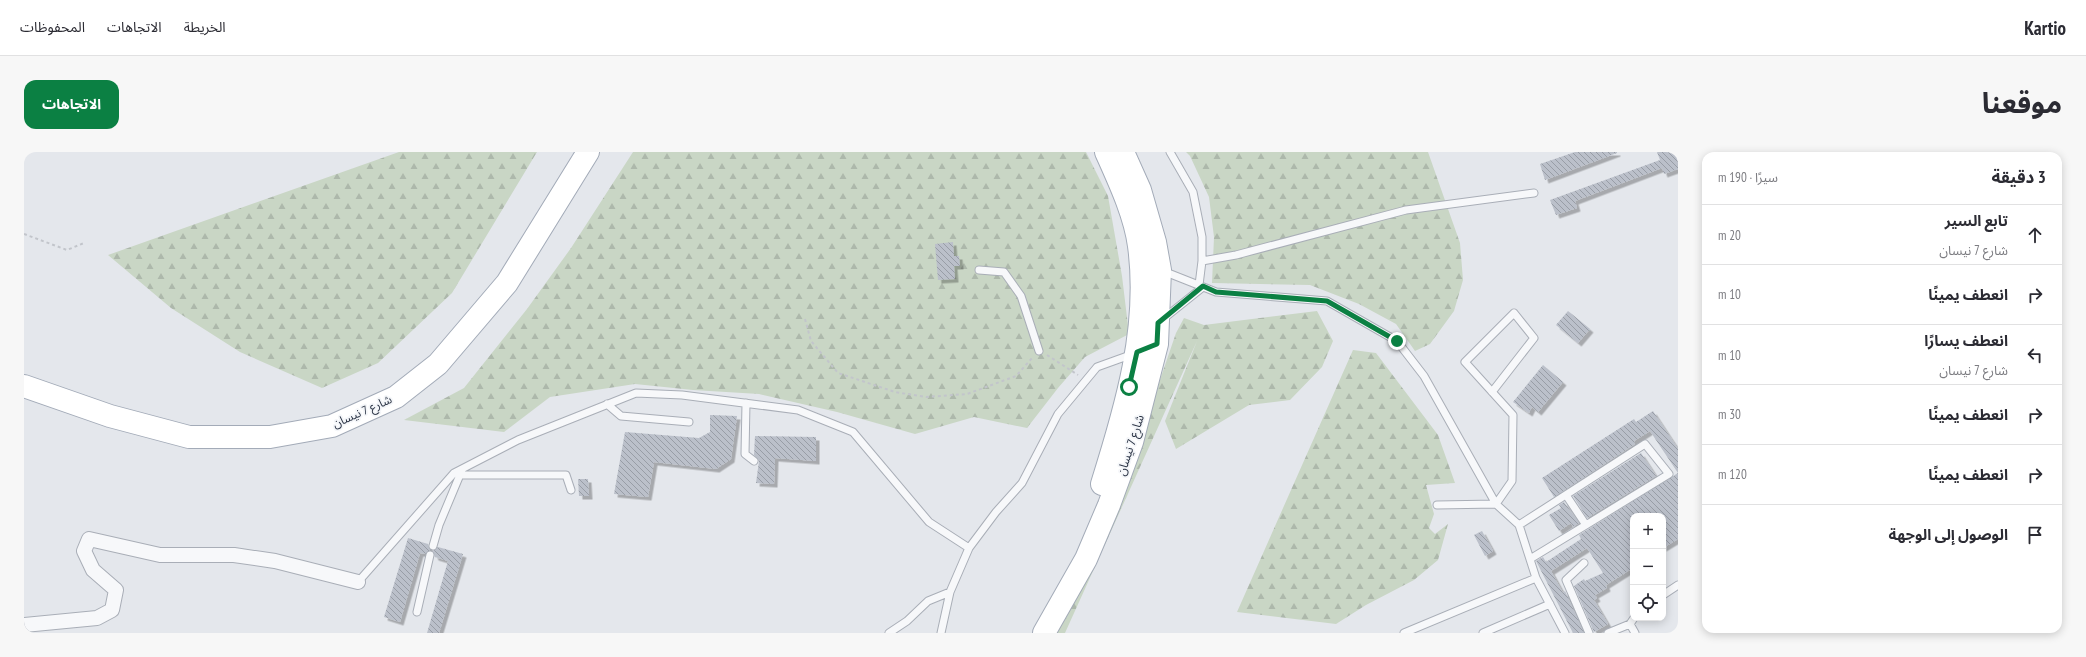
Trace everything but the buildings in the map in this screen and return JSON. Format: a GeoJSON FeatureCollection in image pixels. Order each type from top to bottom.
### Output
{"type":"FeatureCollection","features":[{"type":"Feature","properties":{"kind":"main road","name":"شارع 7 نيسان"},"geometry":{"type":"LineString","coordinates":[[24,372],[114,403],[191,424],[269,424],[328,413],[388,386],[429,354],[496,276],[573,152]]}},
{"type":"Feature","properties":{"kind":"main road","name":"شارع 7 نيسان"},"geometry":{"type":"LineString","coordinates":[[24,386],[110,416],[189,437],[270,438],[332,426],[396,397],[438,364],[507,283],[588,152]]}},
{"type":"Feature","properties":{"kind":"main road","name":"شارع 7 نيسان"},"geometry":{"type":"LineString","coordinates":[[1044,633],[1086,559],[1109,505],[1132,442],[1147,348],[1139,245],[1124,194],[1106,152]]}},
{"type":"Feature","properties":{"kind":"main road","name":"شارع 7 نيسان"},"geometry":{"type":"LineString","coordinates":[[1028,633],[1074,553],[1097,500],[1147,348],[1158,323],[1160,270],[1155,242],[1140,190],[1123,152]]}},
{"type":"Feature","properties":{"kind":"street"},"geometry":{"type":"LineString","coordinates":[[24,625],[98,618],[112,610],[116,590],[93,570],[84,552],[89,539],[160,555],[234,555],[275,561],[358,582]]}},
{"type":"Feature","properties":{"kind":"lane"},"geometry":{"type":"LineString","coordinates":[[1158,323],[1201,286],[1202,237],[1193,192],[1170,152]]}},
{"type":"Feature","properties":{"kind":"lane"},"geometry":{"type":"LineString","coordinates":[[1202,261],[1236,255],[1406,210],[1534,192]]}},
{"type":"Feature","properties":{"kind":"lane"},"geometry":{"type":"LineString","coordinates":[[979,270],[1004,272],[1021,296],[1039,351]]}},
{"type":"Feature","properties":{"kind":"lane"},"geometry":{"type":"LineString","coordinates":[[1160,270],[1216,292],[1327,301],[1397,341],[1424,376],[1496,504],[1519,525],[1536,578],[1565,633]]}},
{"type":"Feature","properties":{"kind":"lane"},"geometry":{"type":"LineString","coordinates":[[1492,392],[1534,338],[1514,312],[1465,362],[1492,392],[1513,415],[1512,481],[1496,504]]}},
{"type":"Feature","properties":{"kind":"lane"},"geometry":{"type":"LineString","coordinates":[[941,633],[950,592],[969,548],[996,512],[1022,483],[1058,414],[1097,367],[1147,348]]}},
{"type":"Feature","properties":{"kind":"lane"},"geometry":{"type":"LineString","coordinates":[[433,546],[462,472],[518,440],[636,392],[682,395],[798,410],[853,432],[929,522],[969,548]]}},
{"type":"Feature","properties":{"kind":"lane"},"geometry":{"type":"LineString","coordinates":[[607,404],[621,416],[690,422]]}},
{"type":"Feature","properties":{"kind":"lane"},"geometry":{"type":"LineString","coordinates":[[746,404],[745,454],[754,461]]}},
{"type":"Feature","properties":{"kind":"lane"},"geometry":{"type":"LineString","coordinates":[[1519,525],[1645,444],[1669,474],[1530,559]]}},
{"type":"Feature","properties":{"kind":"lane"},"geometry":{"type":"LineString","coordinates":[[358,582],[454,473],[566,475],[571,490]]}},
{"type":"Feature","properties":{"kind":"lane"},"geometry":{"type":"LineString","coordinates":[[1566,495],[1586,525]]}},
{"type":"Feature","properties":{"kind":"lane"},"geometry":{"type":"LineString","coordinates":[[1437,505],[1496,504]]}},
{"type":"Feature","properties":{"kind":"lane"},"geometry":{"type":"LineString","coordinates":[[417,612],[430,555]]}},
{"type":"Feature","properties":{"kind":"lane"},"geometry":{"type":"LineString","coordinates":[[1584,563],[1566,580],[1589,633]]}},
{"type":"Feature","properties":{"kind":"lane"},"geometry":{"type":"LineString","coordinates":[[1404,633],[1536,578]]}},
{"type":"Feature","properties":{"kind":"lane"},"geometry":{"type":"LineString","coordinates":[[1666,593],[1678,585]]}},
{"type":"Feature","properties":{"kind":"lane"},"geometry":{"type":"LineString","coordinates":[[889,633],[907,621],[928,601],[950,592]]}},
{"type":"Feature","properties":{"kind":"lane"},"geometry":{"type":"LineString","coordinates":[[1482,633],[1550,604]]}},
{"type":"Feature","properties":{"kind":"lane"},"geometry":{"type":"LineString","coordinates":[[1608,633],[1632,621],[1635,633]]}},
{"type":"Feature","properties":{"kind":"path"},"geometry":{"type":"LineString","coordinates":[[24,234],[67,250],[84,243]]}},
{"type":"Feature","properties":{"kind":"path"},"geometry":{"type":"LineString","coordinates":[[805,319],[811,340],[838,373],[895,392],[926,397],[967,394],[1016,376],[1039,351],[1086,380]]}},
{"type":"Feature","properties":{"kind":"green space"},"geometry":{"type":"Polygon","coordinates":[[[399,152],[537,152],[452,293],[378,363],[322,388],[240,352],[171,308],[108,255],[399,152]]]}},
{"type":"Feature","properties":{"kind":"green space"},"geometry":{"type":"Polygon","coordinates":[[[633,152],[1086,152],[1108,196],[1122,276],[1129,334],[1085,357],[1058,388],[1027,428],[974,417],[915,434],[837,412],[759,394],[693,390],[635,384],[550,397],[504,432],[404,420],[464,388],[527,309],[571,248],[633,152]]]}},
{"type":"Feature","properties":{"kind":"green space"},"geometry":{"type":"Polygon","coordinates":[[[1186,152],[1428,152],[1460,243],[1463,280],[1454,311],[1430,344],[1415,351],[1396,324],[1359,304],[1310,285],[1212,283],[1214,237],[1209,197],[1190,156],[1186,152]]]}},
{"type":"Feature","properties":{"kind":"green space"},"geometry":{"type":"Polygon","coordinates":[[[1317,311],[1333,341],[1322,367],[1290,400],[1249,405],[1176,449],[1165,421],[1197,341],[1065,633],[1045,633],[1150,409],[1176,333],[1184,318],[1204,325],[1317,311]]]}},
{"type":"Feature","properties":{"kind":"green space"},"geometry":{"type":"Polygon","coordinates":[[[1353,350],[1376,353],[1438,435],[1455,483],[1426,485],[1434,514],[1429,528],[1435,534],[1448,524],[1438,560],[1414,580],[1366,605],[1336,624],[1237,612],[1353,350]]]}},
{"type":"Feature","properties":{"kind":"route"},"geometry":{"type":"LineString","coordinates":[[1129,387],[1137,352],[1157,344],[1158,323],[1203,286],[1216,292],[1327,301],[1397,341]]}}]}
